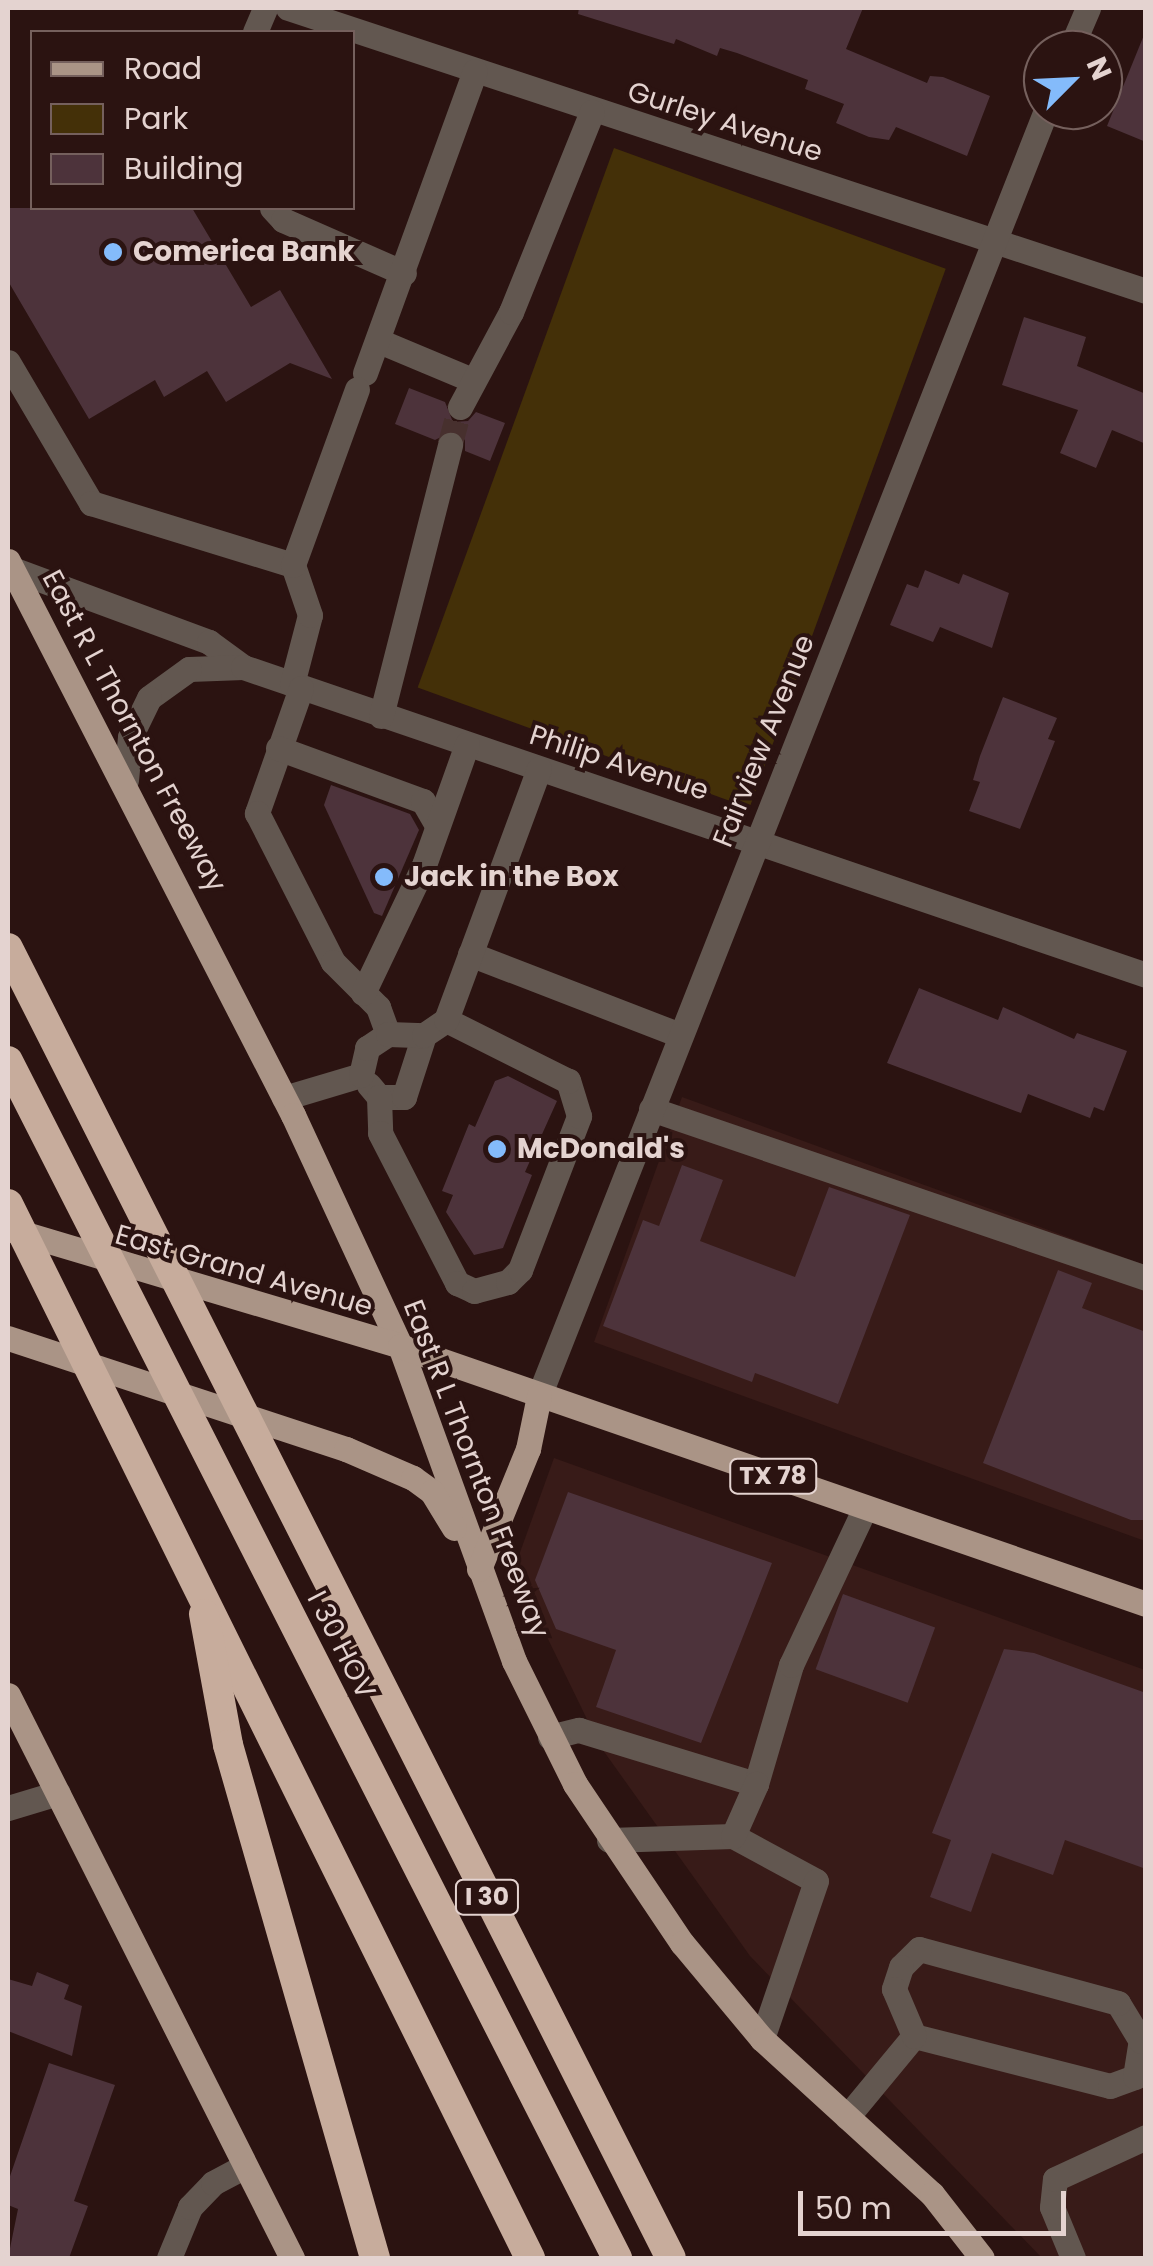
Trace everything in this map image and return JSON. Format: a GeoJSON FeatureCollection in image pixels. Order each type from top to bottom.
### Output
{"type":"FeatureCollection","features":[{"type":"Feature","properties":{"kind":"highway"},"geometry":{"type":"LineString","coordinates":[[8,933],[26,985]]}},
{"type":"Feature","properties":{"kind":"highway","name":"I 30"},"geometry":{"type":"LineString","coordinates":[[8,948],[671,2258]]}},
{"type":"Feature","properties":{"kind":"highway","name":"I 30 HOV"},"geometry":{"type":"LineString","coordinates":[[12,1084],[598,2258]]}},
{"type":"Feature","properties":{"kind":"highway"},"geometry":{"type":"LineString","coordinates":[[8,1204],[198,1579],[530,2258]]}},
{"type":"Feature","properties":{"kind":"highway","name":"I 30 HOV"},"geometry":{"type":"LineString","coordinates":[[212,1482],[617,2258]]}},
{"type":"Feature","properties":{"kind":"highway"},"geometry":{"type":"LineString","coordinates":[[198,1579],[228,1745],[376,2258]]}},
{"type":"Feature","properties":{"kind":"main road","name":"East R L Thornton Freeway"},"geometry":{"type":"LineString","coordinates":[[10,565],[126,780],[284,1098],[400,1346],[480,1569],[550,1737],[609,1840],[762,2038],[932,2194],[982,2258]]}},
{"type":"Feature","properties":{"kind":"main road","name":"East Grand Avenue"},"geometry":{"type":"LineString","coordinates":[[8,1229],[400,1346],[1146,1604]]}},
{"type":"Feature","properties":{"kind":"main road"},"geometry":{"type":"LineString","coordinates":[[8,1338],[346,1449],[413,1478],[432,1492],[480,1569]]}},
{"type":"Feature","properties":{"kind":"main road"},"geometry":{"type":"LineString","coordinates":[[480,1569],[528,1449],[539,1396]]}},
{"type":"Feature","properties":{"kind":"main road"},"geometry":{"type":"LineString","coordinates":[[8,1695],[292,2258]]}},
{"type":"Feature","properties":{"kind":"street","name":"Gurley Avenue"},"geometry":{"type":"LineString","coordinates":[[288,8],[353,30]]}},
{"type":"Feature","properties":{"kind":"street","name":"Gurley Avenue"},"geometry":{"type":"LineString","coordinates":[[355,31],[592,112],[994,238],[1146,291]]}},
{"type":"Feature","properties":{"kind":"street"},"geometry":{"type":"LineString","coordinates":[[388,1034],[378,1007],[333,962],[257,813],[297,686],[310,615],[293,565],[404,273],[474,71]]}},
{"type":"Feature","properties":{"kind":"street"},"geometry":{"type":"LineString","coordinates":[[460,407],[470,379],[511,312],[592,112]]}},
{"type":"Feature","properties":{"kind":"street","name":"Fairview Avenue"},"geometry":{"type":"LineString","coordinates":[[539,1396],[1038,130]]}},
{"type":"Feature","properties":{"kind":"street"},"geometry":{"type":"LineString","coordinates":[[274,210],[283,220],[404,273]]}},
{"type":"Feature","properties":{"kind":"street"},"geometry":{"type":"LineString","coordinates":[[379,341],[470,379]]}},
{"type":"Feature","properties":{"kind":"street"},"geometry":{"type":"LineString","coordinates":[[8,362],[92,503],[293,565]]}},
{"type":"Feature","properties":{"kind":"street"},"geometry":{"type":"LineString","coordinates":[[381,716],[450,445]]}},
{"type":"Feature","properties":{"kind":"street","name":"Philip Avenue"},"geometry":{"type":"LineString","coordinates":[[10,565],[209,642],[244,667],[1146,974]]}},
{"type":"Feature","properties":{"kind":"street","name":"Philip Avenue"},"geometry":{"type":"LineString","coordinates":[[126,780],[130,737],[149,698],[190,669],[244,667]]}},
{"type":"Feature","properties":{"kind":"street"},"geometry":{"type":"LineString","coordinates":[[363,993],[382,963],[467,744]]}},
{"type":"Feature","properties":{"kind":"street"},"geometry":{"type":"LineString","coordinates":[[278,748],[423,801],[437,825]]}},
{"type":"Feature","properties":{"kind":"street"},"geometry":{"type":"LineString","coordinates":[[446,1020],[568,1081],[580,1116],[520,1270],[508,1282],[474,1291],[457,1284],[380,1134],[378,1097],[361,1075],[366,1048],[388,1034],[424,1035],[446,1020],[538,769]]}},
{"type":"Feature","properties":{"kind":"street"},"geometry":{"type":"LineString","coordinates":[[470,954],[680,1035]]}},
{"type":"Feature","properties":{"kind":"street"},"geometry":{"type":"LineString","coordinates":[[378,1097],[404,1097],[424,1035]]}},
{"type":"Feature","properties":{"kind":"street"},"geometry":{"type":"LineString","coordinates":[[284,1098],[361,1075]]}},
{"type":"Feature","properties":{"kind":"street"},"geometry":{"type":"LineString","coordinates":[[651,1109],[1146,1278]]}},
{"type":"Feature","properties":{"kind":"street"},"geometry":{"type":"LineString","coordinates":[[733,1836],[756,1784],[791,1664],[865,1508]]}},
{"type":"Feature","properties":{"kind":"street"},"geometry":{"type":"LineString","coordinates":[[550,1737],[579,1730],[756,1784]]}},
{"type":"Feature","properties":{"kind":"street"},"geometry":{"type":"LineString","coordinates":[[8,1808],[58,1793]]}},
{"type":"Feature","properties":{"kind":"street"},"geometry":{"type":"LineString","coordinates":[[609,1840],[733,1836],[816,1881],[762,2038]]}},
{"type":"Feature","properties":{"kind":"street"},"geometry":{"type":"LineString","coordinates":[[919,1950],[1118,2004],[1141,2041],[1135,2078],[1110,2086],[914,2036],[894,1989],[901,1967],[919,1950]]}},
{"type":"Feature","properties":{"kind":"street"},"geometry":{"type":"LineString","coordinates":[[848,2117],[914,2036]]}},
{"type":"Feature","properties":{"kind":"street"},"geometry":{"type":"LineString","coordinates":[[1074,2258],[1052,2208],[1055,2178],[1146,2137]]}},
{"type":"Feature","properties":{"kind":"street"},"geometry":{"type":"LineString","coordinates":[[170,2258],[190,2207],[213,2182],[246,2166]]}},
{"type":"Feature","properties":{"kind":"shaded area"},"geometry":{"type":"Polygon","coordinates":[[[682,1097],[1145,1265],[1145,1541],[594,1342],[682,1097]]]}},
{"type":"Feature","properties":{"kind":"shaded area"},"geometry":{"type":"Polygon","coordinates":[[[554,1458],[1145,1670],[1145,2258],[1042,2258],[750,1956],[600,1746],[514,1569],[554,1458]]]}},
{"type":"Feature","properties":{"kind":"green space"},"geometry":{"type":"Polygon","coordinates":[[[614,148],[946,269],[749,808],[418,687],[614,148]]]}},
{"type":"Feature","properties":{"kind":"building"},"geometry":{"type":"Polygon","coordinates":[[[579,8],[863,8],[846,49],[927,83],[930,76],[943,77],[990,96],[967,156],[896,127],[889,140],[869,137],[836,123],[844,104],[805,89],[808,80],[720,48],[717,56],[676,39],[674,44],[578,14],[579,8]]]}},
{"type":"Feature","properties":{"kind":"building"},"geometry":{"type":"Polygon","coordinates":[[[1146,35],[1146,142],[1117,130],[1123,130],[1123,87],[1146,35]]]}},
{"type":"Feature","properties":{"kind":"building","name":"Comerica Bank"},"geometry":{"type":"Polygon","coordinates":[[[8,208],[193,210],[251,307],[280,290],[332,379],[290,363],[226,402],[207,371],[164,397],[155,380],[89,419],[8,281],[8,208]]]}},
{"type":"Feature","properties":{"kind":"building"},"geometry":{"type":"Polygon","coordinates":[[[1024,317],[1086,337],[1077,366],[1146,394],[1146,444],[1112,430],[1096,468],[1060,453],[1078,410],[1002,385],[1024,317]]]}},
{"type":"Feature","properties":{"kind":"building"},"geometry":{"type":"Polygon","coordinates":[[[409,388],[445,402],[453,422],[468,421],[476,412],[505,423],[490,461],[465,451],[465,440],[455,430],[435,440],[395,424],[409,388]]]}},
{"type":"Feature","properties":{"kind":"building"},"geometry":{"type":"Polygon","coordinates":[[[925,570],[959,584],[963,574],[1009,593],[992,648],[940,627],[933,642],[890,625],[907,584],[918,588],[925,570]]]}},
{"type":"Feature","properties":{"kind":"building"},"geometry":{"type":"Polygon","coordinates":[[[1003,697],[1057,718],[1048,739],[1055,741],[1020,829],[969,811],[980,782],[973,780],[980,756],[1003,697]]]}},
{"type":"Feature","properties":{"kind":"building","name":"Jack in the Box"},"geometry":{"type":"Polygon","coordinates":[[[331,785],[410,814],[419,830],[382,916],[374,913],[324,805],[331,785]]]}},
{"type":"Feature","properties":{"kind":"building"},"geometry":{"type":"Polygon","coordinates":[[[919,988],[998,1020],[1003,1007],[1074,1039],[1077,1033],[1127,1051],[1104,1111],[1094,1107],[1090,1118],[1028,1094],[1021,1113],[887,1063],[919,988]]]}},
{"type":"Feature","properties":{"kind":"building","name":"McDonald's"},"geometry":{"type":"Polygon","coordinates":[[[508,1076],[557,1101],[525,1172],[532,1175],[503,1248],[474,1255],[446,1212],[453,1195],[442,1191],[469,1124],[475,1127],[495,1081],[508,1076]]]}},
{"type":"Feature","properties":{"kind":"building"},"geometry":{"type":"Polygon","coordinates":[[[682,1165],[723,1180],[700,1241],[795,1277],[829,1187],[910,1215],[838,1404],[755,1373],[752,1382],[603,1326],[643,1220],[659,1226],[682,1165]]]}},
{"type":"Feature","properties":{"kind":"building"},"geometry":{"type":"Polygon","coordinates":[[[1058,1270],[1092,1283],[1082,1308],[1146,1332],[1146,1520],[1131,1520],[983,1463],[1058,1270]]]}},
{"type":"Feature","properties":{"kind":"building"},"geometry":{"type":"Polygon","coordinates":[[[568,1492],[772,1563],[701,1743],[596,1707],[616,1650],[556,1629],[535,1580],[568,1492]]]}},
{"type":"Feature","properties":{"kind":"building"},"geometry":{"type":"Polygon","coordinates":[[[843,1594],[935,1628],[908,1703],[816,1669],[843,1594]]]}},
{"type":"Feature","properties":{"kind":"building"},"geometry":{"type":"Polygon","coordinates":[[[1004,1649],[1034,1653],[1146,1693],[1146,1869],[1065,1840],[1053,1875],[992,1853],[971,1912],[930,1897],[951,1840],[932,1833],[1004,1649]]]}},
{"type":"Feature","properties":{"kind":"building"},"geometry":{"type":"Polygon","coordinates":[[[37,1972],[69,1985],[64,1999],[82,2006],[72,2056],[8,2031],[8,1979],[32,1986],[37,1972]]]}},
{"type":"Feature","properties":{"kind":"building"},"geometry":{"type":"Polygon","coordinates":[[[49,2063],[115,2085],[74,2201],[88,2206],[69,2258],[8,2258],[18,2209],[8,2205],[8,2182],[49,2063]]]}},
{"type":"Feature","properties":{"kind":"tunnel"},"geometry":{"type":"LineString","coordinates":[[450,445],[460,407]]}},
{"type":"Feature","properties":{"kind":"place","name":"Comerica Bank"},"geometry":{"type":"Point","coordinates":[113,252]}},
{"type":"Feature","properties":{"kind":"place","name":"Jack in the Box"},"geometry":{"type":"Point","coordinates":[384,877]}},
{"type":"Feature","properties":{"kind":"place","name":"McDonald's"},"geometry":{"type":"Point","coordinates":[497,1149]}}]}
